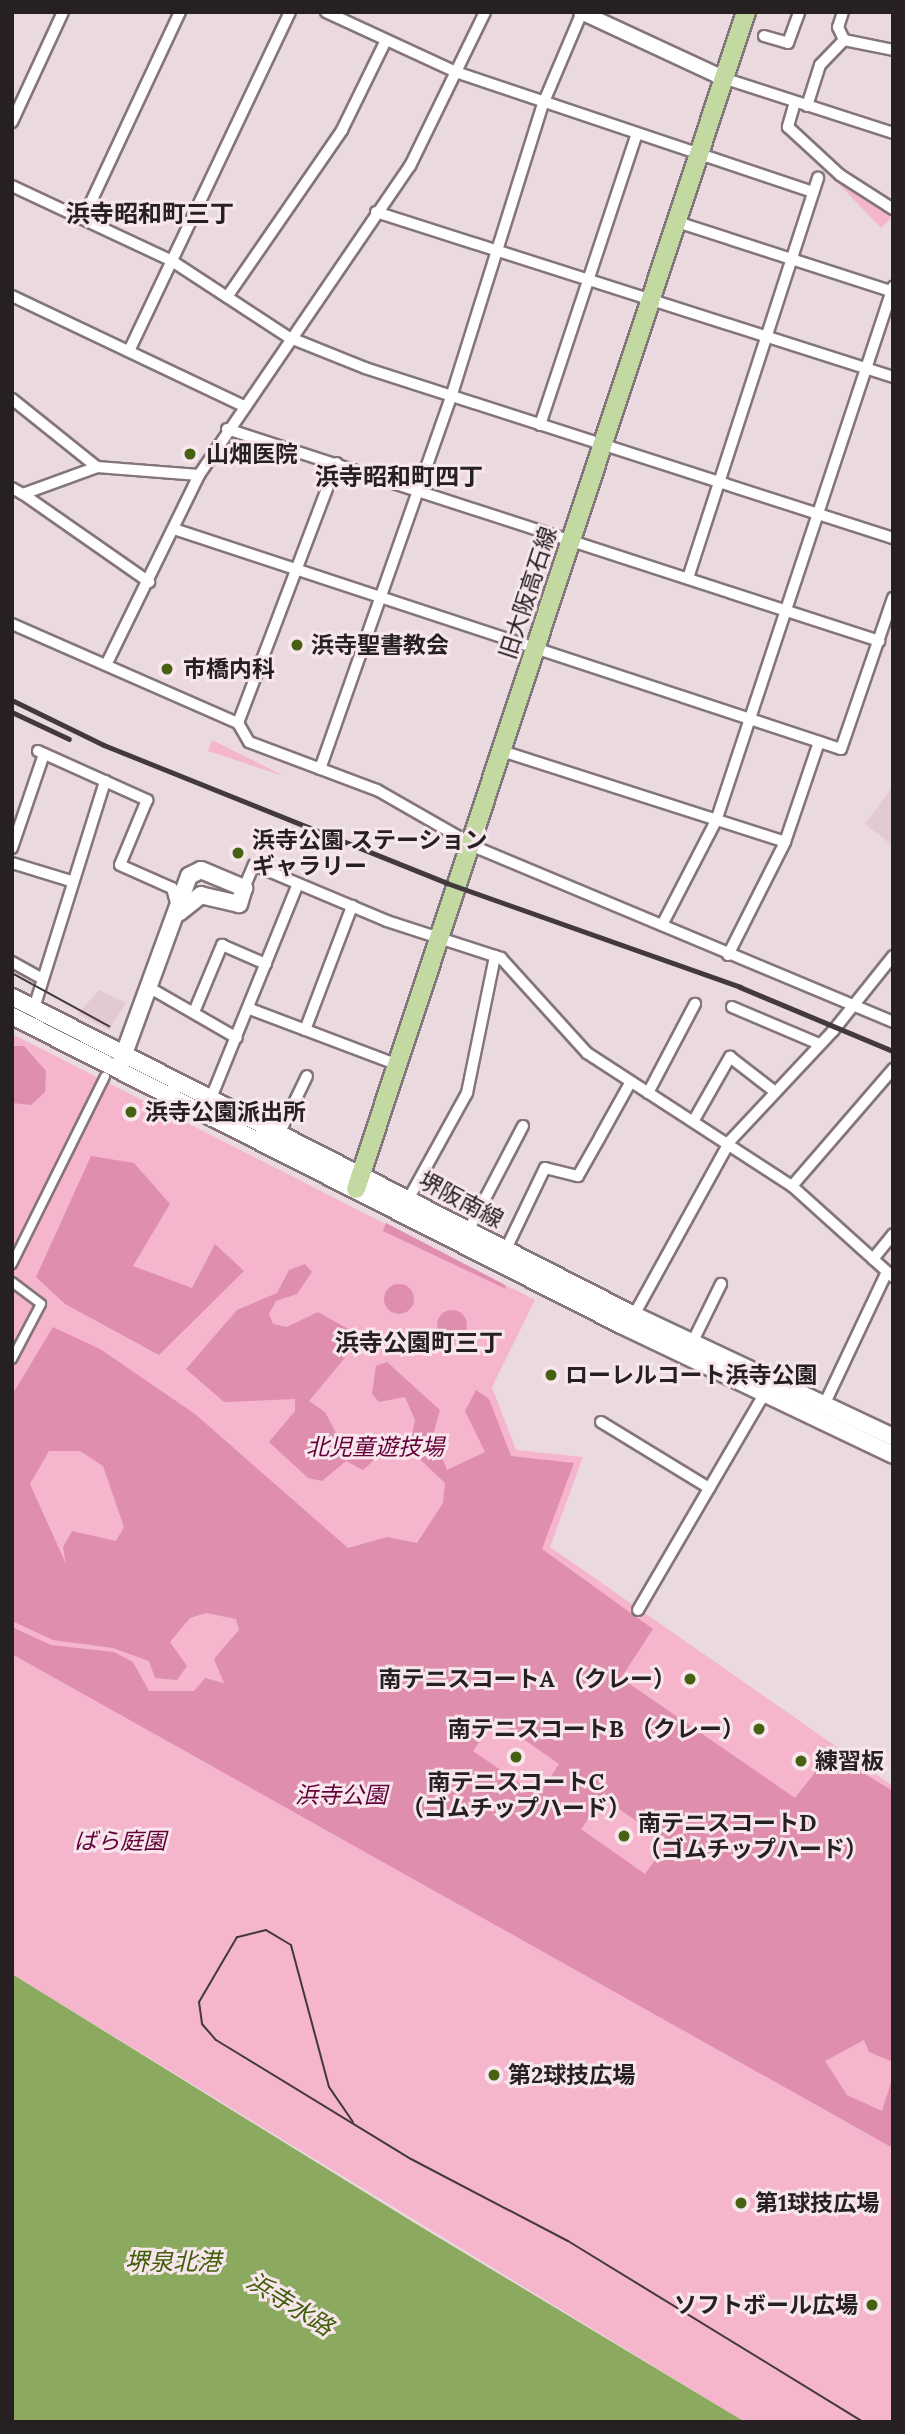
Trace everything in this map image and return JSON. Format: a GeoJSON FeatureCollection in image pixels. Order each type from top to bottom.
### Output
{"type":"FeatureCollection","features":[{"type":"Feature","properties":{"kind":"main road","name":"旧大阪高石線"},"geometry":{"type":"LineString","coordinates":[[359,1182],[746,12]]}},
{"type":"Feature","properties":{"kind":"main road"},"geometry":{"type":"LineString","coordinates":[[112,1073],[125,1053],[179,913],[186,881],[197,870],[244,888],[239,904],[201,895],[179,913]]}},
{"type":"Feature","properties":{"kind":"main road","name":"堺阪南線"},"geometry":{"type":"LineString","coordinates":[[12,997],[280,1132],[359,1182],[409,1198],[465,1236],[506,1249],[692,1343],[893,1455]]}},
{"type":"Feature","properties":{"kind":"main road","name":"堺阪南線"},"geometry":{"type":"LineString","coordinates":[[12,1016],[112,1073],[359,1182],[768,1387],[824,1405],[893,1437]]}},
{"type":"Feature","properties":{"kind":"street"},"geometry":{"type":"LineString","coordinates":[[12,122],[63,12]]}},
{"type":"Feature","properties":{"kind":"street"},"geometry":{"type":"LineString","coordinates":[[83,219],[180,12]]}},
{"type":"Feature","properties":{"kind":"street"},"geometry":{"type":"LineString","coordinates":[[129,351],[290,12]]}},
{"type":"Feature","properties":{"kind":"street"},"geometry":{"type":"LineString","coordinates":[[326,12],[456,72],[543,104],[813,192]]}},
{"type":"Feature","properties":{"kind":"street"},"geometry":{"type":"LineString","coordinates":[[107,663],[177,530],[199,475],[288,337],[410,166],[485,12]]}},
{"type":"Feature","properties":{"kind":"street"},"geometry":{"type":"LineString","coordinates":[[320,769],[383,598],[452,394],[543,104],[581,12],[723,78],[893,133]]}},
{"type":"Feature","properties":{"kind":"street"},"geometry":{"type":"LineString","coordinates":[[764,36],[788,43],[799,12]]}},
{"type":"Feature","properties":{"kind":"street"},"geometry":{"type":"LineString","coordinates":[[843,12],[838,27],[844,40]]}},
{"type":"Feature","properties":{"kind":"street"},"geometry":{"type":"LineString","coordinates":[[227,297],[342,130],[386,40]]}},
{"type":"Feature","properties":{"kind":"street"},"geometry":{"type":"LineString","coordinates":[[844,40],[893,50]]}},
{"type":"Feature","properties":{"kind":"street"},"geometry":{"type":"LineString","coordinates":[[844,40],[820,65],[788,127],[840,175],[893,209]]}},
{"type":"Feature","properties":{"kind":"street"},"geometry":{"type":"LineString","coordinates":[[540,425],[637,134]]}},
{"type":"Feature","properties":{"kind":"street"},"geometry":{"type":"LineString","coordinates":[[688,578],[818,178]]}},
{"type":"Feature","properties":{"kind":"street"},"geometry":{"type":"LineString","coordinates":[[12,186],[172,261],[288,337],[601,446],[893,538]]}},
{"type":"Feature","properties":{"kind":"street"},"geometry":{"type":"LineString","coordinates":[[376,212],[893,377]]}},
{"type":"Feature","properties":{"kind":"street"},"geometry":{"type":"LineString","coordinates":[[662,925],[716,821],[892,288],[677,222]]}},
{"type":"Feature","properties":{"kind":"street"},"geometry":{"type":"LineString","coordinates":[[12,296],[242,405]]}},
{"type":"Feature","properties":{"kind":"street"},"geometry":{"type":"LineString","coordinates":[[12,399],[97,467]]}},
{"type":"Feature","properties":{"kind":"street"},"geometry":{"type":"LineString","coordinates":[[227,429],[879,641]]}},
{"type":"Feature","properties":{"kind":"street"},"geometry":{"type":"LineString","coordinates":[[239,723],[300,570],[337,463]]}},
{"type":"Feature","properties":{"kind":"street"},"geometry":{"type":"LineString","coordinates":[[23,494],[97,467],[199,475]]}},
{"type":"Feature","properties":{"kind":"street"},"geometry":{"type":"LineString","coordinates":[[12,488],[149,582]]}},
{"type":"Feature","properties":{"kind":"street"},"geometry":{"type":"LineString","coordinates":[[177,530],[841,749],[893,598]]}},
{"type":"Feature","properties":{"kind":"street"},"geometry":{"type":"LineString","coordinates":[[12,624],[107,663],[239,723],[249,742],[377,790],[471,845],[893,1022]]}},
{"type":"Feature","properties":{"kind":"street"},"geometry":{"type":"LineString","coordinates":[[729,955],[785,842],[820,742]]}},
{"type":"Feature","properties":{"kind":"street"},"geometry":{"type":"LineString","coordinates":[[502,751],[785,842]]}},
{"type":"Feature","properties":{"kind":"street"},"geometry":{"type":"LineString","coordinates":[[12,848],[41,753],[147,800],[120,865],[172,888],[179,913]]}},
{"type":"Feature","properties":{"kind":"street"},"geometry":{"type":"LineString","coordinates":[[34,1008],[71,881],[105,781]]}},
{"type":"Feature","properties":{"kind":"street"},"geometry":{"type":"LineString","coordinates":[[12,863],[71,881]]}},
{"type":"Feature","properties":{"kind":"street"},"geometry":{"type":"LineString","coordinates":[[244,888],[254,865],[352,906],[495,956],[587,1053],[630,1083],[730,1141],[792,1186],[890,1275],[824,1405]]}},
{"type":"Feature","properties":{"kind":"street"},"geometry":{"type":"LineString","coordinates":[[211,1098],[250,1009],[298,884]]}},
{"type":"Feature","properties":{"kind":"street"},"geometry":{"type":"LineString","coordinates":[[305,1030],[352,906]]}},
{"type":"Feature","properties":{"kind":"street"},"geometry":{"type":"LineString","coordinates":[[194,1012],[222,945],[267,964]]}},
{"type":"Feature","properties":{"kind":"street"},"geometry":{"type":"LineString","coordinates":[[409,1198],[467,1093],[495,956]]}},
{"type":"Feature","properties":{"kind":"street"},"geometry":{"type":"LineString","coordinates":[[634,1315],[730,1141],[855,1006],[893,956]]}},
{"type":"Feature","properties":{"kind":"street"},"geometry":{"type":"LineString","coordinates":[[12,962],[41,978]]}},
{"type":"Feature","properties":{"kind":"street"},"geometry":{"type":"LineString","coordinates":[[150,988],[237,1038]]}},
{"type":"Feature","properties":{"kind":"street"},"geometry":{"type":"LineString","coordinates":[[648,1093],[695,1004]]}},
{"type":"Feature","properties":{"kind":"street"},"geometry":{"type":"LineString","coordinates":[[732,1007],[819,1044]]}},
{"type":"Feature","properties":{"kind":"street"},"geometry":{"type":"LineString","coordinates":[[250,1009],[398,1065]]}},
{"type":"Feature","properties":{"kind":"street"},"geometry":{"type":"LineString","coordinates":[[694,1120],[730,1057],[774,1091]]}},
{"type":"Feature","properties":{"kind":"street"},"geometry":{"type":"LineString","coordinates":[[792,1186],[893,1069]]}},
{"type":"Feature","properties":{"kind":"street"},"geometry":{"type":"LineString","coordinates":[[12,1264],[112,1073]]}},
{"type":"Feature","properties":{"kind":"street"},"geometry":{"type":"LineString","coordinates":[[280,1132],[307,1076]]}},
{"type":"Feature","properties":{"kind":"street"},"geometry":{"type":"LineString","coordinates":[[506,1249],[545,1168],[578,1176],[630,1083]]}},
{"type":"Feature","properties":{"kind":"street"},"geometry":{"type":"LineString","coordinates":[[465,1236],[523,1126]]}},
{"type":"Feature","properties":{"kind":"street"},"geometry":{"type":"LineString","coordinates":[[873,1259],[893,1234]]}},
{"type":"Feature","properties":{"kind":"street"},"geometry":{"type":"LineString","coordinates":[[12,1282],[41,1304],[14,1353]]}},
{"type":"Feature","properties":{"kind":"street"},"geometry":{"type":"LineString","coordinates":[[692,1343],[721,1284]]}},
{"type":"Feature","properties":{"kind":"street"},"geometry":{"type":"LineString","coordinates":[[638,1610],[768,1387]]}},
{"type":"Feature","properties":{"kind":"street"},"geometry":{"type":"LineString","coordinates":[[601,1422],[709,1488]]}},
{"type":"Feature","properties":{"kind":"shaded area"},"geometry":{"type":"Polygon","coordinates":[[[893,786],[893,846],[865,824],[893,786]]]}},
{"type":"Feature","properties":{"kind":"shaded area"},"geometry":{"type":"Polygon","coordinates":[[[99,990],[126,1003],[109,1030],[78,1014],[99,990]]]}},
{"type":"Feature","properties":{"kind":"green space"},"geometry":{"type":"Polygon","coordinates":[[[834,179],[843,185],[893,216],[881,228],[834,179]]]}},
{"type":"Feature","properties":{"kind":"green space"},"geometry":{"type":"Polygon","coordinates":[[[212,740],[284,776],[208,751],[212,740]]]}},
{"type":"Feature","properties":{"kind":"green space","name":"浜寺公園"},"geometry":{"type":"Polygon","coordinates":[[[12,1034],[535,1300],[492,1387],[516,1450],[583,1457],[550,1547],[893,1786],[893,2422],[745,2422],[12,1974],[12,1034]]]}},
{"type":"Feature","properties":{"kind":"green space"},"geometry":{"type":"Polygon","coordinates":[[[12,1046],[24,1046],[46,1071],[45,1092],[31,1105],[12,1103],[12,1046]]]}},
{"type":"Feature","properties":{"kind":"green space"},"geometry":{"type":"Polygon","coordinates":[[[91,1156],[134,1163],[170,1204],[133,1266],[192,1288],[215,1244],[244,1271],[159,1355],[65,1304],[36,1277],[91,1156]]]}},
{"type":"Feature","properties":{"kind":"green space"},"geometry":{"type":"Polygon","coordinates":[[[386,1223],[505,1285],[506,1289],[383,1231],[386,1223]]]}},
{"type":"Feature","properties":{"kind":"green space"},"geometry":{"type":"Polygon","coordinates":[[[305,1264],[312,1272],[297,1294],[276,1301],[269,1314],[273,1324],[287,1327],[318,1312],[348,1329],[348,1354],[309,1401],[325,1412],[343,1446],[362,1444],[377,1457],[363,1470],[346,1461],[322,1481],[308,1478],[269,1442],[295,1411],[295,1399],[224,1402],[186,1369],[237,1310],[277,1293],[289,1270],[305,1264]]]}},
{"type":"Feature","properties":{"kind":"green space"},"geometry":{"type":"Polygon","coordinates":[[[399,1284],[409,1289],[414,1299],[409,1309],[399,1314],[389,1309],[384,1299],[389,1289],[399,1284]]]}},
{"type":"Feature","properties":{"kind":"green space"},"geometry":{"type":"Polygon","coordinates":[[[452,1310],[463,1314],[467,1325],[463,1336],[452,1340],[441,1336],[437,1325],[441,1314],[452,1310]]]}},
{"type":"Feature","properties":{"kind":"green space"},"geometry":{"type":"Polygon","coordinates":[[[53,1327],[100,1349],[195,1414],[348,1548],[387,1537],[417,1543],[443,1503],[445,1483],[409,1449],[415,1420],[405,1397],[379,1402],[372,1394],[376,1366],[387,1362],[440,1410],[433,1435],[447,1470],[485,1452],[465,1411],[476,1390],[489,1399],[511,1456],[574,1463],[542,1549],[653,1629],[621,1678],[795,1798],[830,1753],[893,1791],[893,2062],[869,2052],[864,2040],[825,2061],[847,2095],[882,2111],[893,2076],[893,2148],[12,1654],[12,1627],[51,1645],[114,1652],[133,1662],[149,1691],[194,1691],[205,1678],[224,1683],[214,1659],[239,1630],[236,1619],[206,1613],[190,1618],[170,1642],[187,1666],[177,1680],[155,1678],[149,1661],[113,1648],[53,1640],[12,1621],[12,1395],[53,1327]],[[49,1451],[30,1484],[66,1564],[63,1547],[72,1531],[116,1541],[124,1527],[103,1466],[80,1451],[49,1451]],[[495,1719],[473,1751],[538,1796],[559,1764],[495,1719]],[[604,1798],[581,1829],[645,1874],[667,1843],[604,1798]]]}},
{"type":"Feature","properties":{"kind":"water","name":"堺泉北港"},"geometry":{"type":"Polygon","coordinates":[[[12,1974],[413,2222],[745,2422],[12,2422],[12,1974]]]}},
{"type":"Feature","properties":{"kind":"tram line"},"geometry":{"type":"LineString","coordinates":[[12,973],[109,1026]]}},
{"type":"Feature","properties":{"kind":"tram line"},"geometry":{"type":"LineString","coordinates":[[353,2122],[329,2087],[291,1945],[266,1930],[237,1937],[199,2002],[202,2024],[216,2040],[411,2159],[568,2241],[863,2422]]}},
{"type":"Feature","properties":{"kind":"railway"},"geometry":{"type":"LineString","coordinates":[[12,700],[104,745],[447,883],[740,987],[893,1051]]}},
{"type":"Feature","properties":{"kind":"railway"},"geometry":{"type":"LineString","coordinates":[[12,712],[69,739]]}},
{"type":"Feature","properties":{"kind":"place","name":"山畑医院"},"geometry":{"type":"Point","coordinates":[190,454]}},
{"type":"Feature","properties":{"kind":"place","name":"浜寺聖書教会"},"geometry":{"type":"Point","coordinates":[297,645]}},
{"type":"Feature","properties":{"kind":"place","name":"市橋内科"},"geometry":{"type":"Point","coordinates":[167,669]}},
{"type":"Feature","properties":{"kind":"place","name":"浜寺公園 ステーション ギャラリー"},"geometry":{"type":"Point","coordinates":[238,853]}},
{"type":"Feature","properties":{"kind":"place","name":"浜寺公園派出所"},"geometry":{"type":"Point","coordinates":[131,1112]}},
{"type":"Feature","properties":{"kind":"place","name":"ローレルコート浜寺公園"},"geometry":{"type":"Point","coordinates":[551,1375]}},
{"type":"Feature","properties":{"kind":"place","name":"南テニスコートA （クレー）"},"geometry":{"type":"Point","coordinates":[690,1679]}},
{"type":"Feature","properties":{"kind":"place","name":"南テニスコートB （クレー）"},"geometry":{"type":"Point","coordinates":[759,1729]}},
{"type":"Feature","properties":{"kind":"place","name":"南テニスコートC （ゴムチップハード）"},"geometry":{"type":"Point","coordinates":[516,1757]}},
{"type":"Feature","properties":{"kind":"place","name":"練習板"},"geometry":{"type":"Point","coordinates":[801,1761]}},
{"type":"Feature","properties":{"kind":"place","name":"南テニスコートD （ゴムチップハード）"},"geometry":{"type":"Point","coordinates":[624,1836]}},
{"type":"Feature","properties":{"kind":"place","name":"第2球技広場"},"geometry":{"type":"Point","coordinates":[494,2075]}},
{"type":"Feature","properties":{"kind":"place","name":"第1球技広場"},"geometry":{"type":"Point","coordinates":[741,2203]}},
{"type":"Feature","properties":{"kind":"place","name":"ソフトボール広場"},"geometry":{"type":"Point","coordinates":[872,2305]}},
{"type":"Feature","properties":{"kind":"district","name":"浜寺昭和町三丁"},"geometry":{"type":"Point","coordinates":[150,214]}},
{"type":"Feature","properties":{"kind":"district","name":"浜寺昭和町四丁"},"geometry":{"type":"Point","coordinates":[399,477]}},
{"type":"Feature","properties":{"kind":"district","name":"浜寺公園町三丁"},"geometry":{"type":"Point","coordinates":[419,1343]}},
{"type":"Feature","properties":{"kind":"park label","name":"北児童遊技場"},"geometry":{"type":"Point","coordinates":[375,1447]}},
{"type":"Feature","properties":{"kind":"park label","name":"ばら庭園"},"geometry":{"type":"Point","coordinates":[120,1841]}},
{"type":"Feature","properties":{"kind":"water label","name":"浜寺水路"},"geometry":{"type":"Point","coordinates":[290,2304]}}]}
